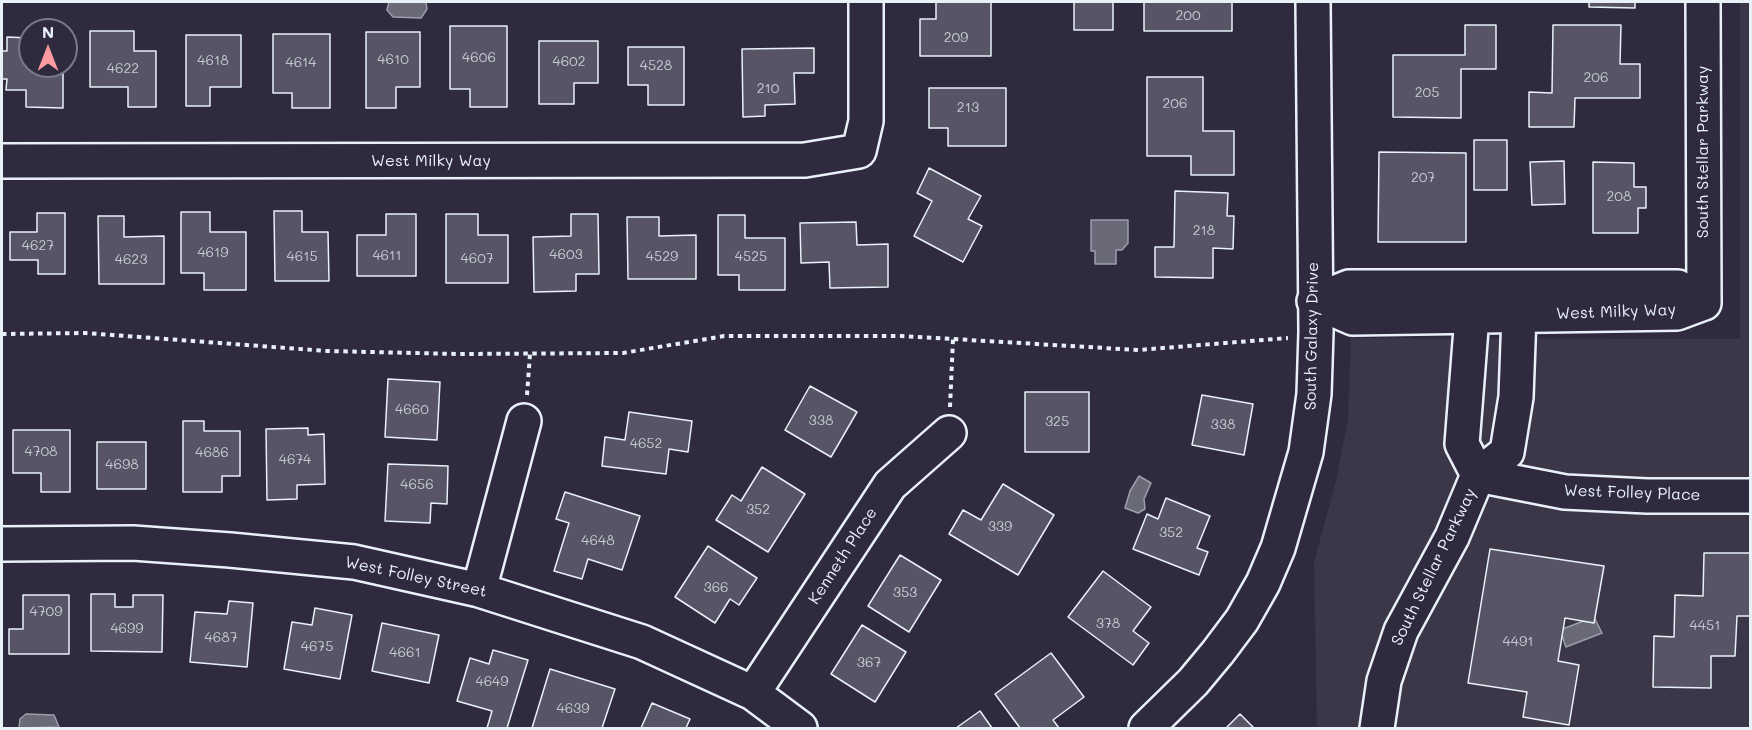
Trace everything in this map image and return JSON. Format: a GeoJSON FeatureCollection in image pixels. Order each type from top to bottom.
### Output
{"type":"FeatureCollection","features":[{"type":"Feature","properties":{"kind":"street","name":"West Milky Way"},"geometry":{"type":"LineString","coordinates":[[2,161],[805,160],[859,151],[866,121],[866,2]]}},
{"type":"Feature","properties":{"kind":"street","name":"South Galaxy Drive"},"geometry":{"type":"LineString","coordinates":[[1146,729],[1193,682],[1242,620],[1278,548],[1306,452],[1314,394],[1313,2]]}},
{"type":"Feature","properties":{"kind":"street","name":"South Stellar Parkway"},"geometry":{"type":"LineString","coordinates":[[1703,2],[1704,303]]}},
{"type":"Feature","properties":{"kind":"street","name":"West Milky Way"},"geometry":{"type":"LineString","coordinates":[[1315,316],[1349,287],[1678,287],[1704,303]]}},
{"type":"Feature","properties":{"kind":"street"},"geometry":{"type":"LineString","coordinates":[[1472,316],[1496,287],[1519,315]]}},
{"type":"Feature","properties":{"kind":"street","name":"West Milky Way"},"geometry":{"type":"LineString","coordinates":[[1315,316],[1353,318],[1677,313],[1704,303]]}},
{"type":"Feature","properties":{"kind":"street","name":"South Stellar Parkway"},"geometry":{"type":"LineString","coordinates":[[1377,729],[1384,681],[1397,639],[1461,518],[1478,475],[1508,452],[1516,397],[1519,315]]}},
{"type":"Feature","properties":{"kind":"street","name":"South Stellar Parkway"},"geometry":{"type":"LineString","coordinates":[[1472,316],[1468,394],[1462,444],[1478,475]]}},
{"type":"Feature","properties":{"kind":"street"},"geometry":{"type":"LineString","coordinates":[[1468,394],[1516,397]]}},
{"type":"Feature","properties":{"kind":"street"},"geometry":{"type":"LineString","coordinates":[[479,590],[524,421]]}},
{"type":"Feature","properties":{"kind":"street","name":"Kenneth Place"},"geometry":{"type":"LineString","coordinates":[[753,693],[890,485],[949,433]]}},
{"type":"Feature","properties":{"kind":"street","name":"West Folley Place"},"geometry":{"type":"LineString","coordinates":[[1478,475],[1574,493],[1750,496]]}},
{"type":"Feature","properties":{"kind":"street","name":"West Folley Street"},"geometry":{"type":"LineString","coordinates":[[2,544],[133,543],[230,549],[354,562],[479,590],[642,642],[753,693],[800,729]]}},
{"type":"Feature","properties":{"kind":"path"},"geometry":{"type":"LineString","coordinates":[[2,334],[85,333],[327,351],[531,354],[623,353],[724,336],[953,339],[1138,350],[1283,339],[1315,316]]}},
{"type":"Feature","properties":{"kind":"path"},"geometry":{"type":"LineString","coordinates":[[949,433],[953,339]]}},
{"type":"Feature","properties":{"kind":"path"},"geometry":{"type":"LineString","coordinates":[[524,421],[531,354]]}},
{"type":"Feature","properties":{"kind":"shaded area"},"geometry":{"type":"Polygon","coordinates":[[[1740,2],[1750,2],[1750,728],[1317,728],[1314,562],[1336,481],[1348,419],[1351,338],[1740,339],[1740,2]]]}},
{"type":"Feature","properties":{"kind":"water"},"geometry":{"type":"Polygon","coordinates":[[[389,2],[426,2],[427,9],[421,18],[393,17],[387,10],[389,2]]]}},
{"type":"Feature","properties":{"kind":"water"},"geometry":{"type":"Polygon","coordinates":[[[1091,220],[1128,220],[1128,243],[1122,250],[1116,250],[1116,264],[1095,264],[1095,251],[1091,251],[1091,220]]]}},
{"type":"Feature","properties":{"kind":"water"},"geometry":{"type":"Polygon","coordinates":[[[1139,476],[1151,483],[1144,499],[1145,509],[1138,513],[1125,508],[1130,491],[1139,476]]]}},
{"type":"Feature","properties":{"kind":"water"},"geometry":{"type":"Polygon","coordinates":[[[1594,617],[1602,633],[1566,647],[1560,630],[1594,617]]]}},
{"type":"Feature","properties":{"kind":"water"},"geometry":{"type":"Polygon","coordinates":[[[26,714],[54,715],[59,727],[19,728],[20,719],[26,714]]]}},
{"type":"Feature","properties":{"kind":"building"},"geometry":{"type":"Polygon","coordinates":[[[936,2],[991,2],[991,56],[920,56],[920,19],[936,19],[936,2]]]}},
{"type":"Feature","properties":{"kind":"building"},"geometry":{"type":"Polygon","coordinates":[[[1074,2],[1113,2],[1113,30],[1074,30],[1074,2]]]}},
{"type":"Feature","properties":{"kind":"building"},"geometry":{"type":"Polygon","coordinates":[[[1144,2],[1232,2],[1232,31],[1144,31],[1144,2]]]}},
{"type":"Feature","properties":{"kind":"building"},"geometry":{"type":"Polygon","coordinates":[[[1589,2],[1635,2],[1635,8],[1589,7],[1589,2]]]}},
{"type":"Feature","properties":{"kind":"building"},"geometry":{"type":"Polygon","coordinates":[[[1465,25],[1496,25],[1496,69],[1461,69],[1461,118],[1393,117],[1393,55],[1465,55],[1465,25]]]}},
{"type":"Feature","properties":{"kind":"building"},"geometry":{"type":"Polygon","coordinates":[[[1553,25],[1621,25],[1620,64],[1640,64],[1640,98],[1575,98],[1574,127],[1529,127],[1529,92],[1552,93],[1553,25]]]}},
{"type":"Feature","properties":{"kind":"building"},"geometry":{"type":"Polygon","coordinates":[[[450,26],[507,26],[507,107],[470,107],[470,89],[450,89],[450,26]]]}},
{"type":"Feature","properties":{"kind":"building"},"geometry":{"type":"Polygon","coordinates":[[[90,31],[134,31],[134,51],[156,51],[156,107],[128,107],[128,87],[90,87],[90,31]]]}},
{"type":"Feature","properties":{"kind":"building"},"geometry":{"type":"Polygon","coordinates":[[[366,32],[420,32],[420,87],[396,87],[396,108],[366,108],[366,32]]]}},
{"type":"Feature","properties":{"kind":"building"},"geometry":{"type":"Polygon","coordinates":[[[273,34],[330,34],[330,108],[292,108],[292,93],[273,93],[273,34]]]}},
{"type":"Feature","properties":{"kind":"building"},"geometry":{"type":"Polygon","coordinates":[[[186,35],[241,35],[241,87],[210,87],[210,106],[186,106],[186,35]]]}},
{"type":"Feature","properties":{"kind":"building"},"geometry":{"type":"Polygon","coordinates":[[[7,37],[18,37],[18,78],[63,78],[63,108],[26,107],[26,90],[6,90],[7,79],[2,79],[2,51],[7,51],[7,37]]]}},
{"type":"Feature","properties":{"kind":"building"},"geometry":{"type":"Polygon","coordinates":[[[539,41],[598,41],[598,83],[574,83],[574,104],[539,104],[539,41]]]}},
{"type":"Feature","properties":{"kind":"building"},"geometry":{"type":"Polygon","coordinates":[[[628,47],[684,47],[684,105],[648,105],[648,85],[628,85],[628,47]]]}},
{"type":"Feature","properties":{"kind":"building"},"geometry":{"type":"Polygon","coordinates":[[[814,48],[814,73],[794,73],[795,104],[765,105],[765,116],[743,117],[742,49],[814,48]]]}},
{"type":"Feature","properties":{"kind":"building"},"geometry":{"type":"Polygon","coordinates":[[[1147,77],[1203,77],[1203,131],[1234,131],[1234,175],[1191,175],[1191,156],[1147,156],[1147,77]]]}},
{"type":"Feature","properties":{"kind":"building"},"geometry":{"type":"Polygon","coordinates":[[[929,88],[1006,88],[1006,146],[948,146],[948,128],[929,128],[929,88]]]}},
{"type":"Feature","properties":{"kind":"building"},"geometry":{"type":"Polygon","coordinates":[[[1474,140],[1507,140],[1507,190],[1474,190],[1474,140]]]}},
{"type":"Feature","properties":{"kind":"building"},"geometry":{"type":"Polygon","coordinates":[[[1379,152],[1466,153],[1466,242],[1378,242],[1379,152]]]}},
{"type":"Feature","properties":{"kind":"building"},"geometry":{"type":"Polygon","coordinates":[[[1564,161],[1565,204],[1532,205],[1530,162],[1564,161]]]}},
{"type":"Feature","properties":{"kind":"building"},"geometry":{"type":"Polygon","coordinates":[[[1593,162],[1634,163],[1634,187],[1646,187],[1646,208],[1638,208],[1638,233],[1593,233],[1593,162]]]}},
{"type":"Feature","properties":{"kind":"building"},"geometry":{"type":"Polygon","coordinates":[[[929,168],[981,196],[968,219],[982,226],[963,262],[914,236],[932,201],[917,193],[929,168]]]}},
{"type":"Feature","properties":{"kind":"building"},"geometry":{"type":"Polygon","coordinates":[[[1175,191],[1228,193],[1227,216],[1234,216],[1233,249],[1213,248],[1213,278],[1155,277],[1155,247],[1174,247],[1175,191]]]}},
{"type":"Feature","properties":{"kind":"building"},"geometry":{"type":"Polygon","coordinates":[[[274,211],[302,211],[302,232],[328,232],[329,281],[275,281],[274,211]]]}},
{"type":"Feature","properties":{"kind":"building"},"geometry":{"type":"Polygon","coordinates":[[[181,212],[210,212],[210,232],[246,232],[246,290],[204,290],[204,273],[181,273],[181,212]]]}},
{"type":"Feature","properties":{"kind":"building"},"geometry":{"type":"Polygon","coordinates":[[[37,213],[65,213],[65,274],[38,274],[38,260],[10,260],[10,232],[37,232],[37,213]]]}},
{"type":"Feature","properties":{"kind":"building"},"geometry":{"type":"Polygon","coordinates":[[[386,214],[416,214],[416,276],[357,276],[357,235],[386,235],[386,214]]]}},
{"type":"Feature","properties":{"kind":"building"},"geometry":{"type":"Polygon","coordinates":[[[446,214],[478,214],[478,235],[508,235],[508,283],[446,283],[446,214]]]}},
{"type":"Feature","properties":{"kind":"building"},"geometry":{"type":"Polygon","coordinates":[[[571,214],[598,214],[599,274],[576,274],[576,291],[534,292],[533,237],[571,236],[571,214]]]}},
{"type":"Feature","properties":{"kind":"building"},"geometry":{"type":"Polygon","coordinates":[[[718,215],[745,215],[745,238],[785,238],[785,290],[739,290],[739,275],[718,275],[718,215]]]}},
{"type":"Feature","properties":{"kind":"building"},"geometry":{"type":"Polygon","coordinates":[[[98,216],[124,216],[124,237],[164,236],[164,284],[99,284],[98,216]]]}},
{"type":"Feature","properties":{"kind":"building"},"geometry":{"type":"Polygon","coordinates":[[[627,217],[659,217],[659,236],[696,235],[696,279],[628,279],[627,217]]]}},
{"type":"Feature","properties":{"kind":"building"},"geometry":{"type":"Polygon","coordinates":[[[856,222],[857,245],[888,244],[888,287],[830,288],[829,262],[801,263],[800,223],[856,222]]]}},
{"type":"Feature","properties":{"kind":"building"},"geometry":{"type":"Polygon","coordinates":[[[388,379],[440,382],[437,440],[385,437],[388,379]]]}},
{"type":"Feature","properties":{"kind":"building"},"geometry":{"type":"Polygon","coordinates":[[[810,386],[857,412],[831,457],[785,430],[810,386]]]}},
{"type":"Feature","properties":{"kind":"building"},"geometry":{"type":"Polygon","coordinates":[[[1025,392],[1089,392],[1089,452],[1025,452],[1025,392]]]}},
{"type":"Feature","properties":{"kind":"building"},"geometry":{"type":"Polygon","coordinates":[[[1202,395],[1253,404],[1244,455],[1192,445],[1202,395]]]}},
{"type":"Feature","properties":{"kind":"building"},"geometry":{"type":"Polygon","coordinates":[[[629,412],[692,421],[688,452],[669,449],[666,474],[602,466],[605,437],[625,440],[629,412]]]}},
{"type":"Feature","properties":{"kind":"building"},"geometry":{"type":"Polygon","coordinates":[[[183,421],[204,421],[204,431],[240,431],[240,476],[222,476],[222,492],[183,492],[183,421]]]}},
{"type":"Feature","properties":{"kind":"building"},"geometry":{"type":"Polygon","coordinates":[[[308,428],[308,435],[324,434],[325,484],[297,485],[297,499],[267,500],[266,429],[308,428]]]}},
{"type":"Feature","properties":{"kind":"building"},"geometry":{"type":"Polygon","coordinates":[[[13,430],[70,430],[70,492],[41,492],[41,473],[13,473],[13,430]]]}},
{"type":"Feature","properties":{"kind":"building"},"geometry":{"type":"Polygon","coordinates":[[[97,442],[146,442],[146,489],[97,489],[97,442]]]}},
{"type":"Feature","properties":{"kind":"building"},"geometry":{"type":"Polygon","coordinates":[[[388,464],[448,466],[447,504],[431,503],[430,523],[385,521],[388,464]]]}},
{"type":"Feature","properties":{"kind":"building"},"geometry":{"type":"Polygon","coordinates":[[[762,467],[805,494],[768,552],[716,520],[732,495],[741,501],[762,467]]]}},
{"type":"Feature","properties":{"kind":"building"},"geometry":{"type":"Polygon","coordinates":[[[1003,484],[1054,515],[1018,575],[949,534],[963,510],[981,520],[1003,484]]]}},
{"type":"Feature","properties":{"kind":"building"},"geometry":{"type":"Polygon","coordinates":[[[565,492],[640,516],[622,570],[588,559],[582,579],[554,571],[569,523],[556,519],[565,492]]]}},
{"type":"Feature","properties":{"kind":"building"},"geometry":{"type":"Polygon","coordinates":[[[1166,498],[1210,516],[1197,548],[1208,552],[1199,575],[1133,549],[1147,514],[1158,519],[1166,498]]]}},
{"type":"Feature","properties":{"kind":"building"},"geometry":{"type":"Polygon","coordinates":[[[708,546],[757,578],[739,605],[730,599],[715,623],[675,597],[708,546]]]}},
{"type":"Feature","properties":{"kind":"building"},"geometry":{"type":"Polygon","coordinates":[[[1490,549],[1604,566],[1594,623],[1565,618],[1558,661],[1579,665],[1569,725],[1523,717],[1527,692],[1468,683],[1490,549]]]}},
{"type":"Feature","properties":{"kind":"building"},"geometry":{"type":"Polygon","coordinates":[[[1704,553],[1750,553],[1750,616],[1737,616],[1735,656],[1711,656],[1711,688],[1653,687],[1654,636],[1674,637],[1675,595],[1703,596],[1704,553]]]}},
{"type":"Feature","properties":{"kind":"building"},"geometry":{"type":"Polygon","coordinates":[[[900,555],[941,580],[909,632],[868,606],[900,555]]]}},
{"type":"Feature","properties":{"kind":"building"},"geometry":{"type":"Polygon","coordinates":[[[1103,571],[1151,607],[1133,631],[1149,643],[1133,665],[1068,617],[1103,571]]]}},
{"type":"Feature","properties":{"kind":"building"},"geometry":{"type":"Polygon","coordinates":[[[91,594],[115,594],[115,607],[133,607],[133,595],[163,595],[162,652],[91,651],[91,594]]]}},
{"type":"Feature","properties":{"kind":"building"},"geometry":{"type":"Polygon","coordinates":[[[23,595],[69,595],[69,654],[9,654],[9,629],[23,629],[23,595]]]}},
{"type":"Feature","properties":{"kind":"building"},"geometry":{"type":"Polygon","coordinates":[[[229,601],[253,603],[247,667],[190,662],[195,612],[227,614],[229,601]]]}},
{"type":"Feature","properties":{"kind":"building"},"geometry":{"type":"Polygon","coordinates":[[[315,608],[352,615],[340,679],[284,669],[292,622],[312,625],[315,608]]]}},
{"type":"Feature","properties":{"kind":"building"},"geometry":{"type":"Polygon","coordinates":[[[382,623],[439,635],[429,683],[372,671],[382,623]]]}},
{"type":"Feature","properties":{"kind":"building"},"geometry":{"type":"Polygon","coordinates":[[[862,625],[906,652],[875,702],[831,674],[862,625]]]}},
{"type":"Feature","properties":{"kind":"building"},"geometry":{"type":"Polygon","coordinates":[[[493,650],[528,660],[507,728],[487,728],[492,711],[457,701],[470,658],[489,664],[493,650]]]}},
{"type":"Feature","properties":{"kind":"building"},"geometry":{"type":"Polygon","coordinates":[[[1051,653],[1084,697],[1053,720],[1059,728],[1020,728],[995,694],[1051,653]]]}},
{"type":"Feature","properties":{"kind":"building"},"geometry":{"type":"Polygon","coordinates":[[[550,669],[615,689],[602,728],[532,728],[550,669]]]}},
{"type":"Feature","properties":{"kind":"building"},"geometry":{"type":"Polygon","coordinates":[[[652,703],[690,719],[686,728],[641,728],[652,703]]]}},
{"type":"Feature","properties":{"kind":"building"},"geometry":{"type":"Polygon","coordinates":[[[980,711],[992,728],[956,728],[980,711]]]}},
{"type":"Feature","properties":{"kind":"building"},"geometry":{"type":"Polygon","coordinates":[[[1240,714],[1254,728],[1226,728],[1240,714]]]}}]}
